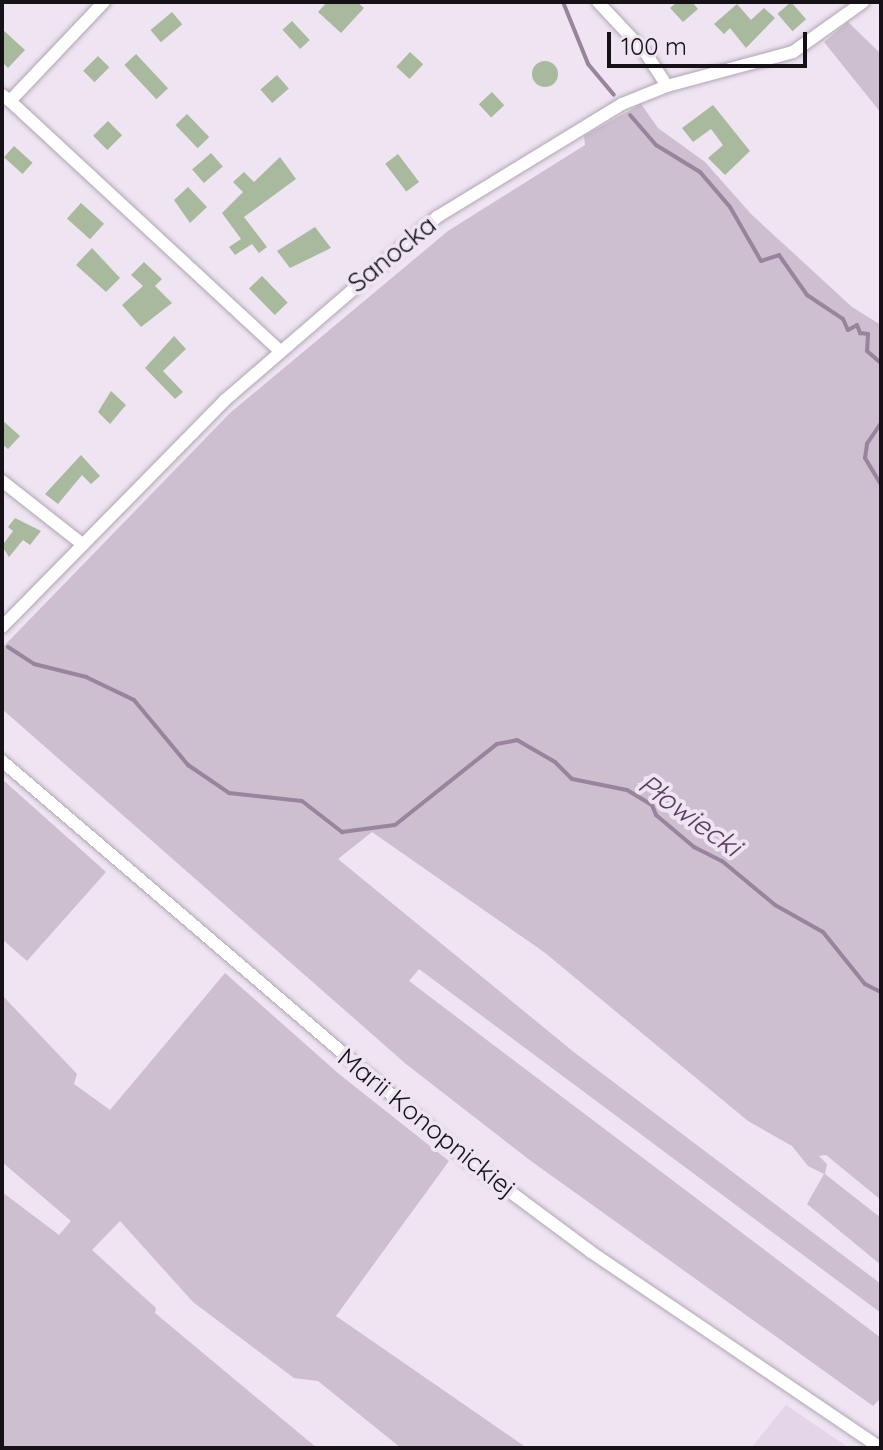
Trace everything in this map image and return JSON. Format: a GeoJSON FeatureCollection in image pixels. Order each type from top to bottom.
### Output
{"type":"FeatureCollection","features":[{"type":"Feature","properties":{"kind":"street"},"geometry":{"type":"LineString","coordinates":[[104,2],[6,98],[279,350]]}},
{"type":"Feature","properties":{"kind":"street"},"geometry":{"type":"LineString","coordinates":[[598,2],[645,52],[667,86]]}},
{"type":"Feature","properties":{"kind":"street","name":"Sanocka"},"geometry":{"type":"LineString","coordinates":[[2,627],[279,350],[437,217],[622,104],[667,86],[793,52],[863,2]]}},
{"type":"Feature","properties":{"kind":"street"},"geometry":{"type":"LineString","coordinates":[[2,481],[82,544]]}},
{"type":"Feature","properties":{"kind":"street","name":"Marii Konopnickiej"},"geometry":{"type":"LineString","coordinates":[[2,761],[470,1162],[591,1252],[880,1448]]}},
{"type":"Feature","properties":{"kind":"shaded area"},"geometry":{"type":"Polygon","coordinates":[[[848,22],[881,54],[881,113],[824,42],[848,22]]]}},
{"type":"Feature","properties":{"kind":"shaded area"},"geometry":{"type":"Polygon","coordinates":[[[641,104],[658,128],[705,162],[751,214],[852,307],[881,325],[881,1200],[826,1155],[819,1156],[827,1164],[825,1174],[881,1218],[881,1265],[807,1204],[824,1174],[808,1166],[792,1146],[748,1121],[544,952],[372,832],[338,859],[575,1053],[881,1284],[881,1313],[419,969],[409,981],[881,1338],[881,1398],[873,1406],[531,1161],[406,1064],[2,709],[2,648],[230,413],[448,231],[585,145],[584,136],[641,104]]]}},
{"type":"Feature","properties":{"kind":"shaded area"},"geometry":{"type":"Polygon","coordinates":[[[2,779],[106,872],[27,961],[2,939],[2,779]]]}},
{"type":"Feature","properties":{"kind":"shaded area"},"geometry":{"type":"Polygon","coordinates":[[[225,973],[339,1074],[449,1161],[336,1316],[527,1448],[401,1448],[318,1381],[294,1378],[193,1302],[120,1221],[92,1250],[156,1308],[155,1313],[317,1448],[2,1448],[2,1192],[59,1235],[71,1221],[2,1162],[2,995],[77,1074],[74,1084],[110,1110],[225,973]]]}},
{"type":"Feature","properties":{"kind":"shaded area"},"geometry":{"type":"Polygon","coordinates":[[[786,1405],[849,1448],[751,1448],[786,1405]]]}},
{"type":"Feature","properties":{"kind":"building"},"geometry":{"type":"Polygon","coordinates":[[[327,2],[357,2],[364,8],[341,33],[318,12],[327,2]]]}},
{"type":"Feature","properties":{"kind":"building"},"geometry":{"type":"Polygon","coordinates":[[[677,2],[692,2],[698,9],[683,22],[670,8],[677,2]]]}},
{"type":"Feature","properties":{"kind":"building"},"geometry":{"type":"Polygon","coordinates":[[[791,2],[806,19],[793,31],[777,14],[791,2]]]}},
{"type":"Feature","properties":{"kind":"building"},"geometry":{"type":"Polygon","coordinates":[[[737,4],[751,20],[764,8],[775,18],[746,48],[730,28],[724,34],[714,24],[737,4]]]}},
{"type":"Feature","properties":{"kind":"building"},"geometry":{"type":"Polygon","coordinates":[[[172,12],[182,24],[161,42],[151,30],[172,12]]]}},
{"type":"Feature","properties":{"kind":"building"},"geometry":{"type":"Polygon","coordinates":[[[292,21],[310,40],[300,49],[282,30],[292,21]]]}},
{"type":"Feature","properties":{"kind":"building"},"geometry":{"type":"Polygon","coordinates":[[[2,29],[25,50],[8,68],[2,62],[2,29]]]}},
{"type":"Feature","properties":{"kind":"building"},"geometry":{"type":"Polygon","coordinates":[[[410,52],[423,64],[410,79],[396,67],[410,52]]]}},
{"type":"Feature","properties":{"kind":"building"},"geometry":{"type":"Polygon","coordinates":[[[136,54],[168,88],[156,99],[124,65],[136,54]]]}},
{"type":"Feature","properties":{"kind":"building"},"geometry":{"type":"Polygon","coordinates":[[[98,56],[109,67],[94,82],[83,71],[98,56]]]}},
{"type":"Feature","properties":{"kind":"building"},"geometry":{"type":"Polygon","coordinates":[[[545,61],[554,65],[558,74],[554,83],[545,87],[536,83],[532,74],[536,65],[545,61]]]}},
{"type":"Feature","properties":{"kind":"building"},"geometry":{"type":"Polygon","coordinates":[[[277,75],[289,89],[272,103],[260,89],[277,75]]]}},
{"type":"Feature","properties":{"kind":"building"},"geometry":{"type":"Polygon","coordinates":[[[492,92],[504,105],[491,117],[479,104],[492,92]]]}},
{"type":"Feature","properties":{"kind":"building"},"geometry":{"type":"Polygon","coordinates":[[[713,105],[750,151],[725,175],[708,158],[723,145],[711,129],[693,142],[682,128],[713,105]]]}},
{"type":"Feature","properties":{"kind":"building"},"geometry":{"type":"Polygon","coordinates":[[[187,114],[209,137],[198,148],[175,125],[187,114]]]}},
{"type":"Feature","properties":{"kind":"building"},"geometry":{"type":"Polygon","coordinates":[[[108,121],[122,135],[107,150],[93,136],[108,121]]]}},
{"type":"Feature","properties":{"kind":"building"},"geometry":{"type":"Polygon","coordinates":[[[14,146],[33,163],[23,174],[4,157],[14,146]]]}},
{"type":"Feature","properties":{"kind":"building"},"geometry":{"type":"Polygon","coordinates":[[[211,153],[223,167],[204,183],[192,169],[211,153]]]}},
{"type":"Feature","properties":{"kind":"building"},"geometry":{"type":"Polygon","coordinates":[[[398,154],[419,182],[406,192],[385,164],[398,154]]]}},
{"type":"Feature","properties":{"kind":"building"},"geometry":{"type":"Polygon","coordinates":[[[280,157],[296,179],[244,217],[267,247],[259,253],[252,244],[235,255],[229,247],[241,239],[222,213],[243,192],[233,182],[244,172],[254,182],[280,157]]]}},
{"type":"Feature","properties":{"kind":"building"},"geometry":{"type":"Polygon","coordinates":[[[188,187],[207,207],[190,223],[174,200],[188,187]]]}},
{"type":"Feature","properties":{"kind":"building"},"geometry":{"type":"Polygon","coordinates":[[[81,203],[104,224],[90,239],[67,219],[81,203]]]}},
{"type":"Feature","properties":{"kind":"building"},"geometry":{"type":"Polygon","coordinates":[[[315,227],[331,248],[290,268],[277,251],[315,227]]]}},
{"type":"Feature","properties":{"kind":"building"},"geometry":{"type":"Polygon","coordinates":[[[92,248],[120,278],[106,292],[76,265],[92,248]]]}},
{"type":"Feature","properties":{"kind":"building"},"geometry":{"type":"Polygon","coordinates":[[[144,262],[162,279],[155,286],[172,303],[141,327],[122,305],[143,286],[131,275],[144,262]]]}},
{"type":"Feature","properties":{"kind":"building"},"geometry":{"type":"Polygon","coordinates":[[[262,276],[288,303],[275,315],[249,289],[262,276]]]}},
{"type":"Feature","properties":{"kind":"building"},"geometry":{"type":"Polygon","coordinates":[[[174,336],[186,349],[163,371],[183,392],[175,399],[145,368],[174,336]]]}},
{"type":"Feature","properties":{"kind":"building"},"geometry":{"type":"Polygon","coordinates":[[[111,391],[126,405],[110,424],[98,412],[111,391]]]}},
{"type":"Feature","properties":{"kind":"building"},"geometry":{"type":"Polygon","coordinates":[[[2,420],[20,436],[8,449],[2,444],[2,420]]]}},
{"type":"Feature","properties":{"kind":"building"},"geometry":{"type":"Polygon","coordinates":[[[81,455],[100,476],[91,484],[82,475],[58,504],[45,494],[81,455]]]}},
{"type":"Feature","properties":{"kind":"building"},"geometry":{"type":"Polygon","coordinates":[[[15,518],[41,531],[30,545],[23,540],[9,557],[2,546],[13,531],[8,527],[15,518]]]}},
{"type":"Feature","properties":{"kind":"waterway"},"geometry":{"type":"LineString","coordinates":[[563,2],[588,64],[614,95]]}},
{"type":"Feature","properties":{"kind":"waterway"},"geometry":{"type":"LineString","coordinates":[[630,115],[656,145],[700,172],[730,207],[761,261],[779,255],[807,295],[843,319],[848,330],[857,325],[860,333],[868,334],[867,351],[881,363]]}},
{"type":"Feature","properties":{"kind":"waterway"},"geometry":{"type":"LineString","coordinates":[[881,423],[867,444],[865,458],[881,485]]}},
{"type":"Feature","properties":{"kind":"waterway","name":"Płowiecki"},"geometry":{"type":"LineString","coordinates":[[8,647],[34,664],[86,677],[134,700],[188,765],[229,793],[302,801],[342,832],[395,825],[497,744],[517,740],[555,762],[572,779],[627,790],[652,805],[656,815],[694,847],[722,861],[775,905],[823,932],[865,984],[881,992]]}}]}
